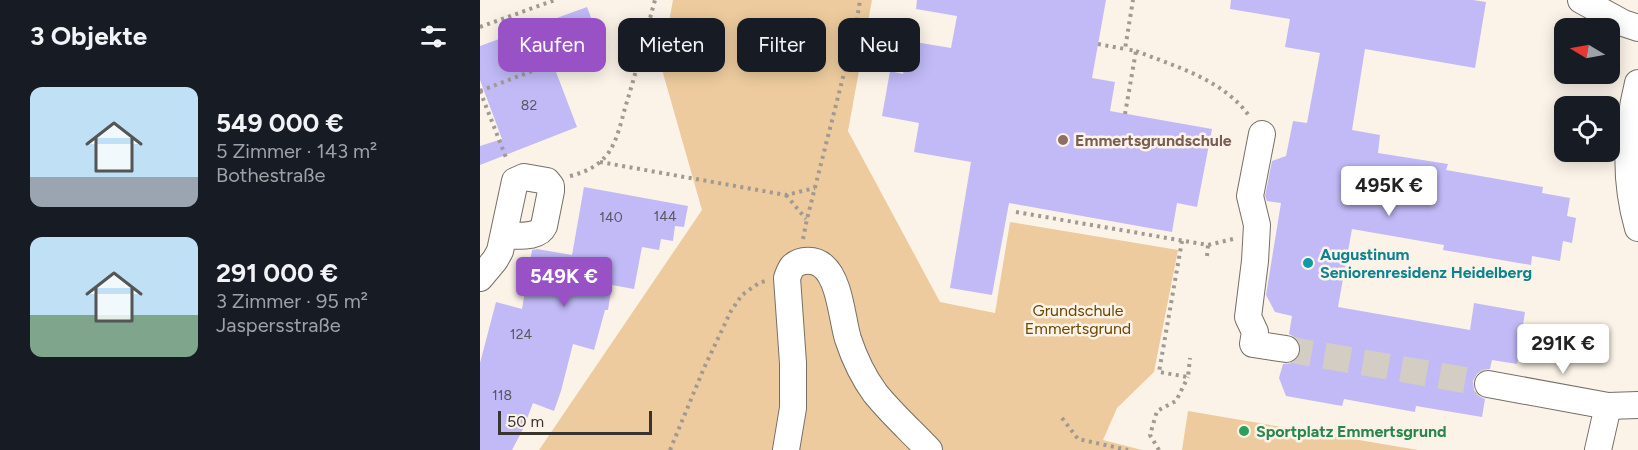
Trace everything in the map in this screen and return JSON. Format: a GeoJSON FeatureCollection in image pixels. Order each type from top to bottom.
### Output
{"type":"FeatureCollection","features":[{"type":"Feature","properties":{"kind":"street"},"geometry":{"type":"LineString","coordinates":[[1581,0],[1638,28]]}},
{"type":"Feature","properties":{"kind":"street"},"geometry":{"type":"LineString","coordinates":[[1638,83],[1628,140],[1627,169],[1634,190],[1632,207],[1638,228]]}},
{"type":"Feature","properties":{"kind":"street"},"geometry":{"type":"LineString","coordinates":[[1262,134],[1250,196],[1257,225],[1248,317],[1255,332],[1253,344],[1286,349]]}},
{"type":"Feature","properties":{"kind":"street"},"geometry":{"type":"LineString","coordinates":[[480,278],[500,251],[514,181],[524,177],[547,182],[551,191],[542,231],[536,234],[504,236]]}},
{"type":"Feature","properties":{"kind":"street"},"geometry":{"type":"LineString","coordinates":[[786,450],[793,408],[794,269],[812,261],[823,266],[832,278],[837,290],[848,340],[874,392],[929,450]]}},
{"type":"Feature","properties":{"kind":"street"},"geometry":{"type":"LineString","coordinates":[[1488,384],[1608,406],[1638,405]]}},
{"type":"Feature","properties":{"kind":"street"},"geometry":{"type":"LineString","coordinates":[[1598,450],[1608,406]]}},
{"type":"Feature","properties":{"kind":"path"},"geometry":{"type":"LineString","coordinates":[[480,27],[555,0]]}},
{"type":"Feature","properties":{"kind":"path"},"geometry":{"type":"LineString","coordinates":[[547,182],[585,172],[600,162],[610,151],[617,135],[655,0]]}},
{"type":"Feature","properties":{"kind":"path"},"geometry":{"type":"LineString","coordinates":[[670,450],[730,311],[742,295],[759,283],[794,269],[856,26],[860,0]]}},
{"type":"Feature","properties":{"kind":"path"},"geometry":{"type":"LineString","coordinates":[[1125,49],[1133,0]]}},
{"type":"Feature","properties":{"kind":"path"},"geometry":{"type":"LineString","coordinates":[[1098,44],[1136,51],[1209,80],[1240,103],[1262,134]]}},
{"type":"Feature","properties":{"kind":"path"},"geometry":{"type":"LineString","coordinates":[[1125,114],[1136,51]]}},
{"type":"Feature","properties":{"kind":"path"},"geometry":{"type":"LineString","coordinates":[[499,140],[480,91],[529,72]]}},
{"type":"Feature","properties":{"kind":"path"},"geometry":{"type":"LineString","coordinates":[[600,162],[786,195],[816,188]]}},
{"type":"Feature","properties":{"kind":"path"},"geometry":{"type":"LineString","coordinates":[[786,195],[807,219]]}},
{"type":"Feature","properties":{"kind":"path"},"geometry":{"type":"LineString","coordinates":[[1016,212],[1208,245],[1234,238]]}},
{"type":"Feature","properties":{"kind":"path"},"geometry":{"type":"LineString","coordinates":[[1182,241],[1159,372],[1188,377]]}},
{"type":"Feature","properties":{"kind":"path"},"geometry":{"type":"LineString","coordinates":[[1207,256],[1208,245]]}},
{"type":"Feature","properties":{"kind":"path"},"geometry":{"type":"LineString","coordinates":[[1159,450],[1150,435],[1157,411],[1176,401],[1188,377],[1190,358]]}},
{"type":"Feature","properties":{"kind":"path"},"geometry":{"type":"LineString","coordinates":[[1062,418],[1078,439],[1128,450]]}},
{"type":"Feature","properties":{"kind":"green space","name":"Grundschule Emmertsgrund"},"geometry":{"type":"Polygon","coordinates":[[[673,0],[872,0],[869,18],[838,18],[838,72],[859,72],[848,131],[940,302],[995,313],[1010,222],[1178,250],[1154,372],[1117,408],[1103,440],[1142,450],[539,450],[702,210],[663,72],[725,72],[725,18],[670,18],[673,0]]]}},
{"type":"Feature","properties":{"kind":"green space","name":"Sportplatz Emmertsgrund"},"geometry":{"type":"Polygon","coordinates":[[[1188,411],[1418,450],[1182,450],[1188,411]]]}},
{"type":"Feature","properties":{"kind":"building","name":"Emmertsgrundschule"},"geometry":{"type":"Polygon","coordinates":[[[917,0],[1106,0],[1092,78],[1115,82],[1110,111],[1212,129],[1197,207],[1177,203],[1172,232],[1009,203],[992,295],[950,288],[971,162],[914,152],[919,123],[882,116],[890,72],[903,74],[903,72],[920,72],[920,43],[951,48],[957,16],[916,9],[917,0]]]}},
{"type":"Feature","properties":{"kind":"building"},"geometry":{"type":"Polygon","coordinates":[[[1231,0],[1473,0],[1486,2],[1475,68],[1365,49],[1352,130],[1380,135],[1378,153],[1448,164],[1446,170],[1543,187],[1542,193],[1570,198],[1567,216],[1576,218],[1572,243],[1563,241],[1560,261],[1532,256],[1531,265],[1443,250],[1444,245],[1352,229],[1338,307],[1470,330],[1474,303],[1525,312],[1517,364],[1492,360],[1490,369],[1482,370],[1473,381],[1474,390],[1485,399],[1482,417],[1416,406],[1415,412],[1344,399],[1342,406],[1286,396],[1279,378],[1283,364],[1292,363],[1301,351],[1300,343],[1289,334],[1292,316],[1275,312],[1266,295],[1281,203],[1267,201],[1265,196],[1272,161],[1286,156],[1293,121],[1307,123],[1320,53],[1285,47],[1290,19],[1230,9],[1231,0]]]}},
{"type":"Feature","properties":{"kind":"building"},"geometry":{"type":"Polygon","coordinates":[[[587,7],[591,18],[557,18],[587,7]]]}},
{"type":"Feature","properties":{"kind":"building"},"geometry":{"type":"Polygon","coordinates":[[[498,39],[498,72],[556,72],[577,127],[480,165],[480,146],[502,139],[480,80],[480,46],[498,39]]]}},
{"type":"Feature","properties":{"kind":"building"},"geometry":{"type":"Polygon","coordinates":[[[584,187],[688,206],[684,227],[675,226],[673,241],[661,239],[659,250],[642,247],[634,289],[612,285],[608,310],[605,310],[594,350],[573,344],[554,411],[533,403],[512,450],[480,450],[480,363],[496,302],[522,309],[532,250],[572,255],[584,187]]]}},
{"type":"Feature","properties":{"kind":"tunnel"},"geometry":{"type":"LineString","coordinates":[[1286,349],[1488,384]]}},
{"type":"Feature","properties":{"kind":"place","name":"Emmertsgrundschule"},"geometry":{"type":"Point","coordinates":[1063,140]}},
{"type":"Feature","properties":{"kind":"place","name":"Augustinum Seniorenresidenz Heidelberg"},"geometry":{"type":"Point","coordinates":[1308,263]}},
{"type":"Feature","properties":{"kind":"place","name":"Sportplatz Emmertsgrund"},"geometry":{"type":"Point","coordinates":[1244,431]}}]}
